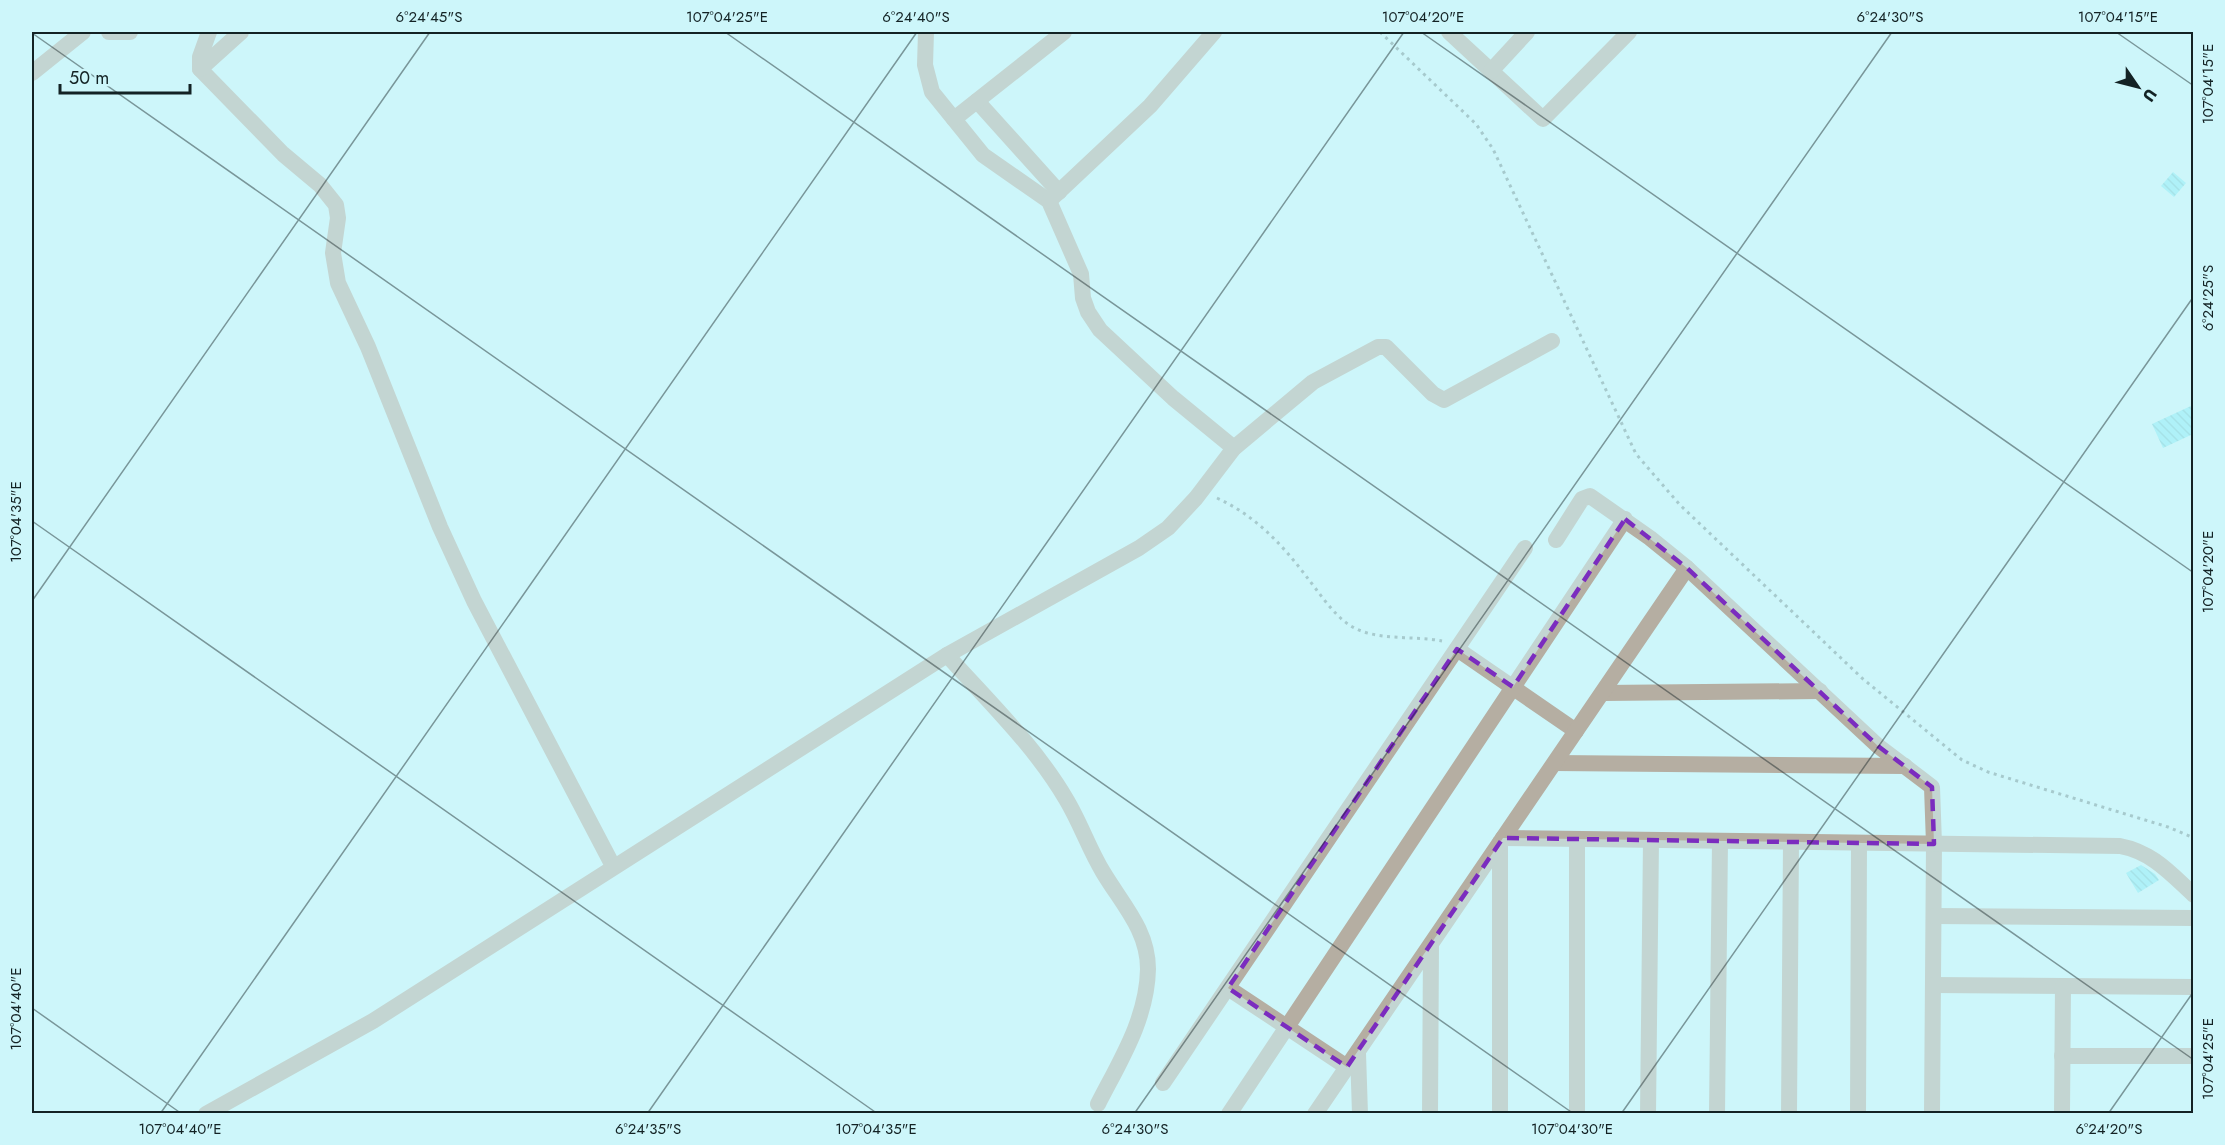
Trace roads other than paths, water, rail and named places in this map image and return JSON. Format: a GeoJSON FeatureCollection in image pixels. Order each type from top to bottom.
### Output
{"type":"FeatureCollection","features":[{"type":"Feature","properties":{"kind":"street"},"geometry":{"type":"LineString","coordinates":[[32,73],[83,32]]}},
{"type":"Feature","properties":{"kind":"street"},"geometry":{"type":"LineString","coordinates":[[109,32],[130,32]]}},
{"type":"Feature","properties":{"kind":"street"},"geometry":{"type":"LineString","coordinates":[[208,32],[200,57],[200,69],[283,154],[320,185],[336,205],[338,218],[333,253],[338,283],[368,347],[440,527],[474,601],[613,866]]}},
{"type":"Feature","properties":{"kind":"street"},"geometry":{"type":"LineString","coordinates":[[200,69],[241,32]]}},
{"type":"Feature","properties":{"kind":"street"},"geometry":{"type":"LineString","coordinates":[[926,32],[925,65],[932,92],[983,155],[1054,197]]}},
{"type":"Feature","properties":{"kind":"street"},"geometry":{"type":"LineString","coordinates":[[954,119],[1064,32]]}},
{"type":"Feature","properties":{"kind":"street"},"geometry":{"type":"LineString","coordinates":[[1054,197],[1150,106],[1214,32]]}},
{"type":"Feature","properties":{"kind":"street"},"geometry":{"type":"LineString","coordinates":[[1449,32],[1543,119],[1629,32]]}},
{"type":"Feature","properties":{"kind":"street"},"geometry":{"type":"LineString","coordinates":[[1491,71],[1527,32]]}},
{"type":"Feature","properties":{"kind":"street"},"geometry":{"type":"LineString","coordinates":[[977,101],[1054,197],[1081,274],[1088,312],[1100,330],[1173,398],[1234,448]]}},
{"type":"Feature","properties":{"kind":"street"},"geometry":{"type":"LineString","coordinates":[[206,1113],[373,1021],[947,655],[1139,548],[1168,528],[1202,491],[1234,448],[1313,382],[1378,347],[1389,349],[1433,394],[1443,400],[1552,341]]}},
{"type":"Feature","properties":{"kind":"street"},"geometry":{"type":"LineString","coordinates":[[1556,540],[1586,496],[1590,496],[1625,519],[1687,568],[1878,746],[1932,787],[1934,844],[1932,1113]]}},
{"type":"Feature","properties":{"kind":"street"},"geometry":{"type":"LineString","coordinates":[[1229,1113],[1625,519]]}},
{"type":"Feature","properties":{"kind":"street"},"geometry":{"type":"LineString","coordinates":[[1163,1083],[1525,548]]}},
{"type":"Feature","properties":{"kind":"street"},"geometry":{"type":"LineString","coordinates":[[1315,1113],[1687,568]]}},
{"type":"Feature","properties":{"kind":"street"},"geometry":{"type":"LineString","coordinates":[[1457,649],[1576,731]]}},
{"type":"Feature","properties":{"kind":"street"},"geometry":{"type":"LineString","coordinates":[[947,655],[1053,778],[1068,801],[1094,857],[1142,932],[1148,967],[1145,1004],[1133,1036],[1098,1104]]}},
{"type":"Feature","properties":{"kind":"street"},"geometry":{"type":"LineString","coordinates":[[1603,693],[1820,691]]}},
{"type":"Feature","properties":{"kind":"street"},"geometry":{"type":"LineString","coordinates":[[1555,763],[1905,766]]}},
{"type":"Feature","properties":{"kind":"street"},"geometry":{"type":"LineString","coordinates":[[1502,841],[1577,839],[2129,848],[2156,860],[2193,895]]}},
{"type":"Feature","properties":{"kind":"street"},"geometry":{"type":"LineString","coordinates":[[1577,839],[1577,1113]]}},
{"type":"Feature","properties":{"kind":"street"},"geometry":{"type":"LineString","coordinates":[[1648,1113],[1651,840]]}},
{"type":"Feature","properties":{"kind":"street"},"geometry":{"type":"LineString","coordinates":[[1500,1113],[1502,841]]}},
{"type":"Feature","properties":{"kind":"street"},"geometry":{"type":"LineString","coordinates":[[1717,1113],[1720,841]]}},
{"type":"Feature","properties":{"kind":"street"},"geometry":{"type":"LineString","coordinates":[[1788,1113],[1791,842]]}},
{"type":"Feature","properties":{"kind":"street"},"geometry":{"type":"LineString","coordinates":[[1858,843],[1858,1113]]}},
{"type":"Feature","properties":{"kind":"street"},"geometry":{"type":"LineString","coordinates":[[1934,915],[2193,918]]}},
{"type":"Feature","properties":{"kind":"street"},"geometry":{"type":"LineString","coordinates":[[1430,1113],[1431,945]]}},
{"type":"Feature","properties":{"kind":"street"},"geometry":{"type":"LineString","coordinates":[[1933,985],[2193,987]]}},
{"type":"Feature","properties":{"kind":"street"},"geometry":{"type":"LineString","coordinates":[[2061,1113],[2063,986]]}},
{"type":"Feature","properties":{"kind":"street"},"geometry":{"type":"LineString","coordinates":[[1228,988],[1347,1067]]}},
{"type":"Feature","properties":{"kind":"street"},"geometry":{"type":"LineString","coordinates":[[1358,1053],[1360,1113]]}},
{"type":"Feature","properties":{"kind":"street"},"geometry":{"type":"LineString","coordinates":[[2062,1056],[2193,1056]]}}]}
